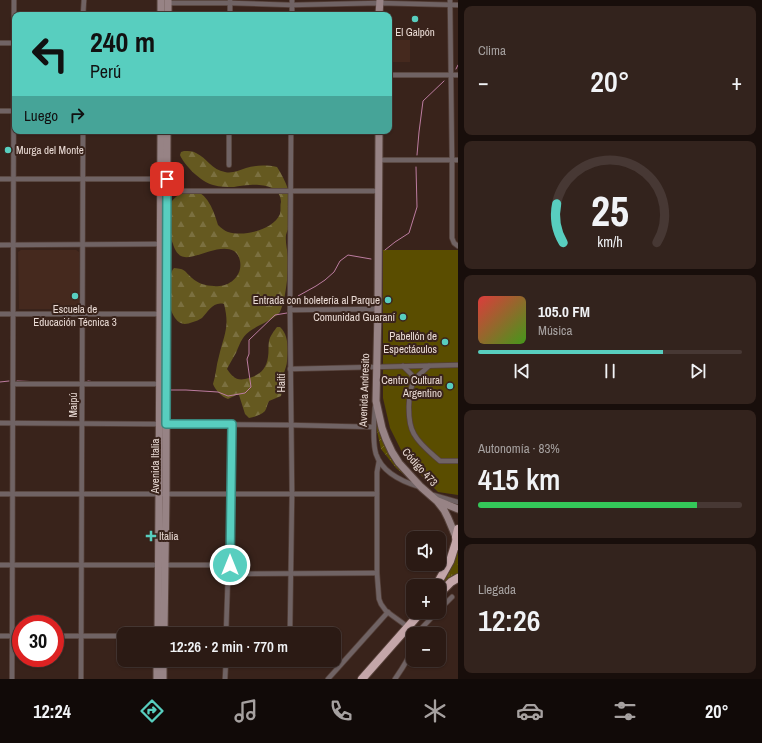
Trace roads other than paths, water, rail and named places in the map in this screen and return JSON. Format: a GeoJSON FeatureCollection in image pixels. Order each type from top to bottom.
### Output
{"type":"FeatureCollection","features":[{"type":"Feature","properties":{"kind":"highway"},"geometry":{"type":"LineString","coordinates":[[440,579],[450,561],[457,539]]}},
{"type":"Feature","properties":{"kind":"highway"},"geometry":{"type":"LineString","coordinates":[[446,587],[458,578]]}},
{"type":"Feature","properties":{"kind":"highway"},"geometry":{"type":"LineString","coordinates":[[408,627],[414,619]]}},
{"type":"Feature","properties":{"kind":"highway"},"geometry":{"type":"LineString","coordinates":[[362,679],[406,629]]}},
{"type":"Feature","properties":{"kind":"main road"},"geometry":{"type":"LineString","coordinates":[[379,1],[379,12]]}},
{"type":"Feature","properties":{"kind":"main road"},"geometry":{"type":"LineString","coordinates":[[162,12],[165,2]]}},
{"type":"Feature","properties":{"kind":"main road"},"geometry":{"type":"LineString","coordinates":[[165,2],[167,12]]}},
{"type":"Feature","properties":{"kind":"main road","name":"Avenida Italia"},"geometry":{"type":"LineString","coordinates":[[161,134],[164,179],[162,565],[164,627]]}},
{"type":"Feature","properties":{"kind":"main road","name":"Avenida Italia"},"geometry":{"type":"LineString","coordinates":[[164,179],[167,134]]}},
{"type":"Feature","properties":{"kind":"main road","name":"Avenida Andresito"},"geometry":{"type":"LineString","coordinates":[[376,401],[380,134]]}},
{"type":"Feature","properties":{"kind":"main road","name":"Código 473"},"geometry":{"type":"LineString","coordinates":[[376,401],[382,428],[392,452],[399,463],[421,487],[437,501]]}},
{"type":"Feature","properties":{"kind":"main road"},"geometry":{"type":"LineString","coordinates":[[437,501],[458,509]]}},
{"type":"Feature","properties":{"kind":"main road"},"geometry":{"type":"LineString","coordinates":[[437,501],[448,518],[457,539]]}},
{"type":"Feature","properties":{"kind":"main road","name":"Avenida Italia"},"geometry":{"type":"LineString","coordinates":[[158,627],[162,565]]}},
{"type":"Feature","properties":{"kind":"main road"},"geometry":{"type":"LineString","coordinates":[[157,667],[157,679]]}},
{"type":"Feature","properties":{"kind":"main road"},"geometry":{"type":"LineString","coordinates":[[163,667],[163,679]]}},
{"type":"Feature","properties":{"kind":"street"},"geometry":{"type":"LineString","coordinates":[[14,0],[14,12]]}},
{"type":"Feature","properties":{"kind":"street"},"geometry":{"type":"LineString","coordinates":[[84,0],[84,12]]}},
{"type":"Feature","properties":{"kind":"street"},"geometry":{"type":"LineString","coordinates":[[165,2],[379,1],[450,2],[458,4]]}},
{"type":"Feature","properties":{"kind":"street"},"geometry":{"type":"LineString","coordinates":[[450,2],[452,238],[456,245]]}},
{"type":"Feature","properties":{"kind":"street"},"geometry":{"type":"LineString","coordinates":[[0,43],[12,43]]}},
{"type":"Feature","properties":{"kind":"street"},"geometry":{"type":"LineString","coordinates":[[392,75],[458,75]]}},
{"type":"Feature","properties":{"kind":"street"},"geometry":{"type":"LineString","coordinates":[[0,111],[12,111]]}},
{"type":"Feature","properties":{"kind":"street"},"geometry":{"type":"LineString","coordinates":[[12,615],[14,134]]}},
{"type":"Feature","properties":{"kind":"street","name":"Maipú"},"geometry":{"type":"LineString","coordinates":[[81,679],[83,134]]}},
{"type":"Feature","properties":{"kind":"street"},"geometry":{"type":"LineString","coordinates":[[229,134],[229,165]]}},
{"type":"Feature","properties":{"kind":"street","name":"Haití"},"geometry":{"type":"LineString","coordinates":[[290,627],[292,494],[290,425],[291,134]]}},
{"type":"Feature","properties":{"kind":"street"},"geometry":{"type":"LineString","coordinates":[[379,160],[458,160]]}},
{"type":"Feature","properties":{"kind":"street"},"geometry":{"type":"LineString","coordinates":[[0,179],[164,179]]}},
{"type":"Feature","properties":{"kind":"street"},"geometry":{"type":"LineString","coordinates":[[164,191],[379,191]]}},
{"type":"Feature","properties":{"kind":"street"},"geometry":{"type":"LineString","coordinates":[[0,245],[164,244]]}},
{"type":"Feature","properties":{"kind":"street"},"geometry":{"type":"LineString","coordinates":[[290,310],[378,309]]}},
{"type":"Feature","properties":{"kind":"street"},"geometry":{"type":"LineString","coordinates":[[0,314],[163,314]]}},
{"type":"Feature","properties":{"kind":"street"},"geometry":{"type":"LineString","coordinates":[[403,366],[415,380]]}},
{"type":"Feature","properties":{"kind":"street"},"geometry":{"type":"LineString","coordinates":[[429,366],[415,380],[411,388],[408,407],[409,421],[414,434],[421,444],[440,461],[458,461]]}},
{"type":"Feature","properties":{"kind":"street"},"geometry":{"type":"LineString","coordinates":[[290,369],[458,366]]}},
{"type":"Feature","properties":{"kind":"street"},"geometry":{"type":"LineString","coordinates":[[13,384],[163,384]]}},
{"type":"Feature","properties":{"kind":"street","name":"Avenida Andresito"},"geometry":{"type":"LineString","coordinates":[[376,401],[373,427],[376,454],[379,461],[377,472],[377,573],[379,599],[381,604],[388,612],[408,627]]}},
{"type":"Feature","properties":{"kind":"street"},"geometry":{"type":"LineString","coordinates":[[0,423],[232,424],[373,427]]}},
{"type":"Feature","properties":{"kind":"street"},"geometry":{"type":"LineString","coordinates":[[226,627],[228,574],[230,565],[232,424]]}},
{"type":"Feature","properties":{"kind":"street"},"geometry":{"type":"LineString","coordinates":[[379,461],[393,475],[406,483],[421,487]]}},
{"type":"Feature","properties":{"kind":"street"},"geometry":{"type":"LineString","coordinates":[[0,494],[377,494]]}},
{"type":"Feature","properties":{"kind":"street"},"geometry":{"type":"LineString","coordinates":[[430,494],[458,502]]}},
{"type":"Feature","properties":{"kind":"street"},"geometry":{"type":"LineString","coordinates":[[0,565],[230,565]]}},
{"type":"Feature","properties":{"kind":"street"},"geometry":{"type":"LineString","coordinates":[[228,574],[377,573]]}},
{"type":"Feature","properties":{"kind":"street"},"geometry":{"type":"LineString","coordinates":[[446,603],[452,597]]}},
{"type":"Feature","properties":{"kind":"street"},"geometry":{"type":"LineString","coordinates":[[328,679],[388,612]]}},
{"type":"Feature","properties":{"kind":"street"},"geometry":{"type":"LineString","coordinates":[[422,627],[430,619]]}},
{"type":"Feature","properties":{"kind":"street"},"geometry":{"type":"LineString","coordinates":[[0,636],[12,636]]}},
{"type":"Feature","properties":{"kind":"street"},"geometry":{"type":"LineString","coordinates":[[64,636],[117,636]]}},
{"type":"Feature","properties":{"kind":"street"},"geometry":{"type":"LineString","coordinates":[[395,679],[406,664]]}},
{"type":"Feature","properties":{"kind":"street"},"geometry":{"type":"LineString","coordinates":[[12,667],[12,679]]}},
{"type":"Feature","properties":{"kind":"street"},"geometry":{"type":"LineString","coordinates":[[225,679],[226,667]]}},
{"type":"Feature","properties":{"kind":"waterway"},"geometry":{"type":"LineString","coordinates":[[456,69],[458,65]]}},
{"type":"Feature","properties":{"kind":"waterway"},"geometry":{"type":"LineString","coordinates":[[417,155],[423,101],[444,81]]}},
{"type":"Feature","properties":{"kind":"waterway"},"geometry":{"type":"LineString","coordinates":[[385,250],[409,233],[417,207],[416,167]]}},
{"type":"Feature","properties":{"kind":"waterway"},"geometry":{"type":"LineString","coordinates":[[292,306],[298,296],[325,280],[334,272],[340,261],[348,255],[371,259]]}},
{"type":"Feature","properties":{"kind":"waterway"},"geometry":{"type":"LineString","coordinates":[[170,390],[218,392],[228,396],[245,393],[251,387],[247,359],[249,354],[249,340],[275,315],[287,313]]}},
{"type":"Feature","properties":{"kind":"waterway"},"geometry":{"type":"LineString","coordinates":[[0,382],[9,381]]}},
{"type":"Feature","properties":{"kind":"waterway"},"geometry":{"type":"LineString","coordinates":[[17,381],[43,382]]}},
{"type":"Feature","properties":{"kind":"waterway"},"geometry":{"type":"LineString","coordinates":[[88,381],[95,382]]}},
{"type":"Feature","properties":{"kind":"place","name":"El Galpón"},"geometry":{"type":"Point","coordinates":[415,19]}},
{"type":"Feature","properties":{"kind":"place","name":"Murga del Monte"},"geometry":{"type":"Point","coordinates":[8,150]}},
{"type":"Feature","properties":{"kind":"place","name":"Escuela de Educación Técnica 3"},"geometry":{"type":"Point","coordinates":[75,296]}},
{"type":"Feature","properties":{"kind":"place","name":"Entrada con boletería al Parque"},"geometry":{"type":"Point","coordinates":[388,300]}},
{"type":"Feature","properties":{"kind":"place","name":"Comunidad Guaraní"},"geometry":{"type":"Point","coordinates":[403,317]}},
{"type":"Feature","properties":{"kind":"place","name":"Pabellón de Espectáculos"},"geometry":{"type":"Point","coordinates":[445,342]}},
{"type":"Feature","properties":{"kind":"place","name":"Centro Cultural Argentino"},"geometry":{"type":"Point","coordinates":[450,386]}},
{"type":"Feature","properties":{"kind":"place","name":"Italia"},"geometry":{"type":"Point","coordinates":[151,536]}}]}
